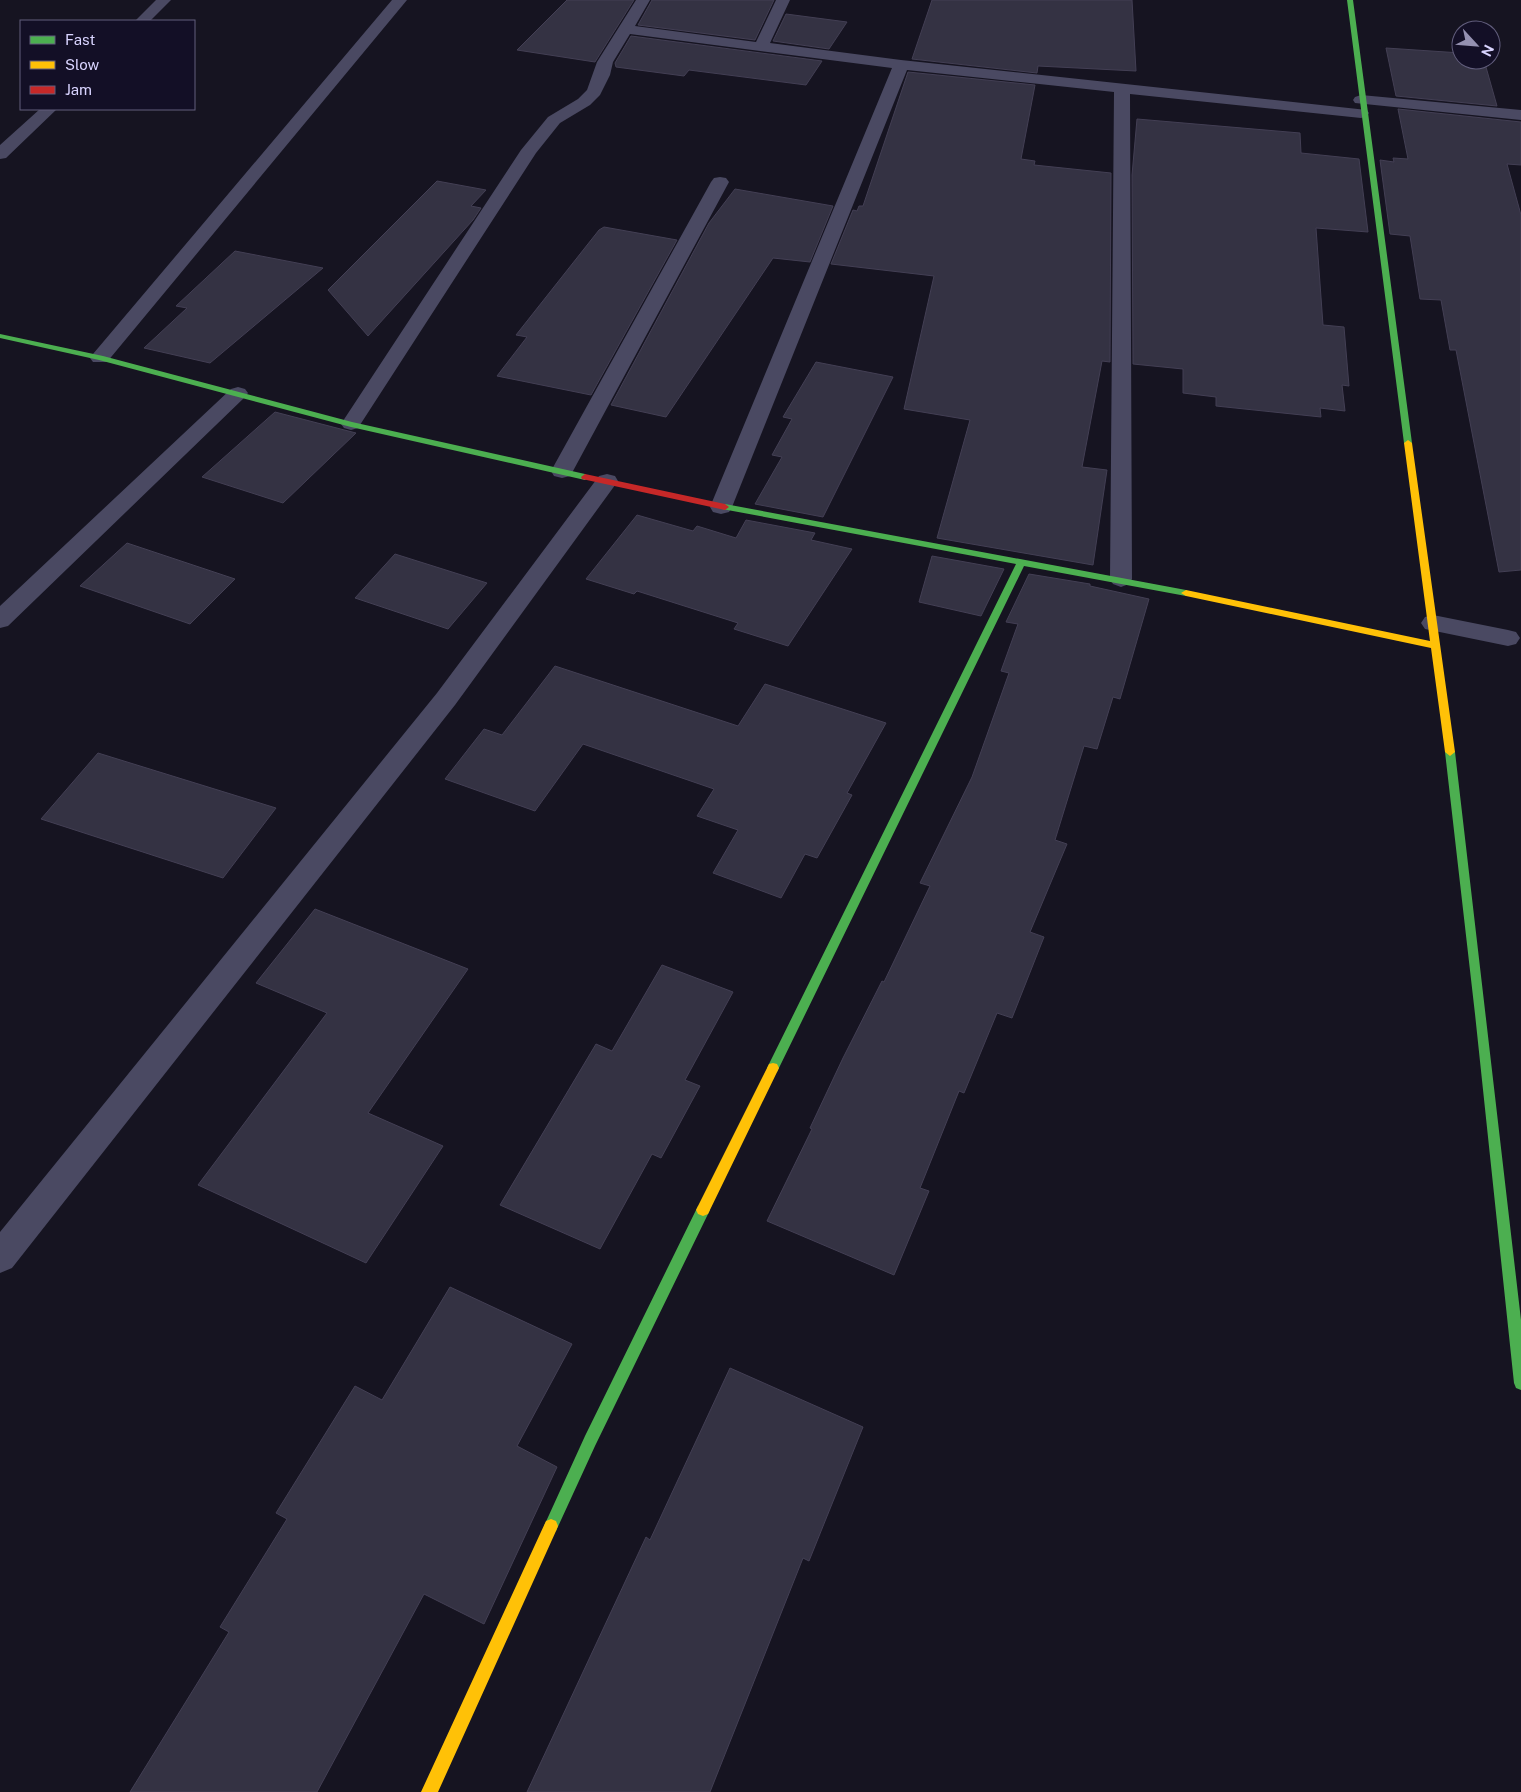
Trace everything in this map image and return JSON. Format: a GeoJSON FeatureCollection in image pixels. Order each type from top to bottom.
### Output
{"type":"FeatureCollection","features":[{"type":"Feature","properties":{"kind":"street"},"geometry":{"type":"LineString","coordinates":[[143,20],[164,0]]}},
{"type":"Feature","properties":{"kind":"street"},"geometry":{"type":"LineString","coordinates":[[100,358],[400,0]]}},
{"type":"Feature","properties":{"kind":"street"},"geometry":{"type":"LineString","coordinates":[[351,424],[529,150],[554,120],[584,102],[594,92],[602,75],[605,62],[643,0]]}},
{"type":"Feature","properties":{"kind":"street"},"geometry":{"type":"LineString","coordinates":[[762,45],[783,0]]}},
{"type":"Feature","properties":{"kind":"street"},"geometry":{"type":"LineString","coordinates":[[1350,0],[1361,106],[1435,634],[1503,1210],[1521,1383]]}},
{"type":"Feature","properties":{"kind":"street"},"geometry":{"type":"LineString","coordinates":[[625,29],[762,45],[901,65],[1122,89],[1521,115]]}},
{"type":"Feature","properties":{"kind":"street"},"geometry":{"type":"LineString","coordinates":[[721,507],[901,65]]}},
{"type":"Feature","properties":{"kind":"street"},"geometry":{"type":"LineString","coordinates":[[1121,579],[1122,89]]}},
{"type":"Feature","properties":{"kind":"street"},"geometry":{"type":"LineString","coordinates":[[0,154],[48,110]]}},
{"type":"Feature","properties":{"kind":"street"},"geometry":{"type":"LineString","coordinates":[[562,471],[720,182]]}},
{"type":"Feature","properties":{"kind":"street"},"geometry":{"type":"LineString","coordinates":[[3,339],[100,358],[351,424],[721,507],[1021,563],[1435,634],[1508,638]]}},
{"type":"Feature","properties":{"kind":"street"},"geometry":{"type":"LineString","coordinates":[[0,620],[238,393]]}},
{"type":"Feature","properties":{"kind":"street"},"geometry":{"type":"LineString","coordinates":[[0,1257],[446,699],[606,481]]}},
{"type":"Feature","properties":{"kind":"street"},"geometry":{"type":"LineString","coordinates":[[429,1792],[590,1441],[1021,563]]}},
{"type":"Feature","properties":{"kind":"building"},"geometry":{"type":"Polygon","coordinates":[[[567,0],[634,0],[595,62],[517,50],[567,0]]]}},
{"type":"Feature","properties":{"kind":"building"},"geometry":{"type":"Polygon","coordinates":[[[652,0],[774,0],[755,40],[638,25],[652,0]]]}},
{"type":"Feature","properties":{"kind":"building"},"geometry":{"type":"Polygon","coordinates":[[[932,0],[1132,0],[1136,71],[1038,66],[1037,73],[912,59],[932,0]]]}},
{"type":"Feature","properties":{"kind":"building"},"geometry":{"type":"Polygon","coordinates":[[[786,14],[847,22],[829,49],[773,41],[786,14]]]}},
{"type":"Feature","properties":{"kind":"building"},"geometry":{"type":"Polygon","coordinates":[[[631,36],[822,61],[806,85],[689,70],[684,76],[616,67],[615,63],[631,36]]]}},
{"type":"Feature","properties":{"kind":"building"},"geometry":{"type":"Polygon","coordinates":[[[1386,48],[1451,52],[1451,70],[1487,70],[1497,106],[1396,96],[1386,48]]]}},
{"type":"Feature","properties":{"kind":"building"},"geometry":{"type":"Polygon","coordinates":[[[908,72],[1035,85],[1021,159],[1035,161],[1034,165],[1111,173],[1110,362],[1102,361],[1082,467],[1107,470],[1093,565],[937,538],[970,420],[904,409],[934,276],[831,264],[853,210],[857,211],[859,206],[863,206],[908,72]]]}},
{"type":"Feature","properties":{"kind":"building"},"geometry":{"type":"Polygon","coordinates":[[[1398,109],[1521,122],[1521,165],[1507,164],[1521,215],[1521,570],[1499,572],[1456,350],[1450,350],[1441,300],[1420,299],[1410,236],[1390,234],[1380,160],[1394,162],[1393,158],[1408,159],[1398,109]]]}},
{"type":"Feature","properties":{"kind":"building"},"geometry":{"type":"Polygon","coordinates":[[[1137,119],[1300,133],[1301,153],[1359,159],[1368,232],[1316,228],[1323,325],[1344,327],[1349,386],[1342,385],[1345,411],[1320,408],[1321,417],[1216,406],[1216,397],[1183,393],[1183,369],[1133,364],[1132,175],[1137,119]]]}},
{"type":"Feature","properties":{"kind":"building"},"geometry":{"type":"Polygon","coordinates":[[[437,181],[486,190],[471,206],[481,208],[473,220],[368,336],[328,290],[437,181]]]}},
{"type":"Feature","properties":{"kind":"building"},"geometry":{"type":"Polygon","coordinates":[[[735,189],[833,206],[810,262],[773,258],[666,417],[611,405],[709,223],[735,189]]]}},
{"type":"Feature","properties":{"kind":"building"},"geometry":{"type":"Polygon","coordinates":[[[604,227],[677,240],[591,395],[497,376],[527,337],[516,335],[599,230],[604,227]]]}},
{"type":"Feature","properties":{"kind":"building"},"geometry":{"type":"Polygon","coordinates":[[[235,251],[323,268],[210,363],[144,348],[187,308],[176,306],[235,251]]]}},
{"type":"Feature","properties":{"kind":"building"},"geometry":{"type":"Polygon","coordinates":[[[816,362],[893,377],[823,517],[755,504],[782,457],[772,455],[792,419],[783,417],[816,362]]]}},
{"type":"Feature","properties":{"kind":"building"},"geometry":{"type":"Polygon","coordinates":[[[275,412],[356,433],[283,503],[202,477],[275,412]]]}},
{"type":"Feature","properties":{"kind":"building"},"geometry":{"type":"Polygon","coordinates":[[[637,515],[693,531],[697,526],[736,538],[746,520],[815,533],[811,540],[852,549],[788,646],[734,629],[738,623],[637,591],[634,594],[586,579],[637,515]]]}},
{"type":"Feature","properties":{"kind":"building"},"geometry":{"type":"Polygon","coordinates":[[[127,543],[235,579],[190,624],[80,586],[127,543]]]}},
{"type":"Feature","properties":{"kind":"building"},"geometry":{"type":"Polygon","coordinates":[[[395,554],[487,583],[448,629],[355,598],[395,554]]]}},
{"type":"Feature","properties":{"kind":"building"},"geometry":{"type":"Polygon","coordinates":[[[932,556],[1004,569],[981,616],[919,602],[932,556]]]}},
{"type":"Feature","properties":{"kind":"building"},"geometry":{"type":"Polygon","coordinates":[[[1029,574],[1090,584],[1090,586],[1149,599],[1120,699],[1113,697],[1097,749],[1084,746],[1055,840],[1067,844],[1030,932],[1044,937],[1012,1018],[997,1013],[964,1093],[959,1091],[920,1188],[929,1191],[894,1275],[767,1221],[812,1129],[810,1128],[843,1058],[882,981],[884,982],[930,886],[920,883],[972,777],[1009,673],[1001,671],[1018,624],[1006,622],[1029,574]]]}},
{"type":"Feature","properties":{"kind":"building"},"geometry":{"type":"Polygon","coordinates":[[[555,666],[738,726],[765,684],[886,723],[847,793],[852,795],[817,858],[805,854],[781,898],[713,873],[738,830],[697,816],[714,789],[583,744],[535,811],[445,779],[484,729],[502,735],[555,666]]]}},
{"type":"Feature","properties":{"kind":"building"},"geometry":{"type":"Polygon","coordinates":[[[98,753],[276,808],[223,878],[41,819],[98,753]]]}},
{"type":"Feature","properties":{"kind":"building"},"geometry":{"type":"Polygon","coordinates":[[[315,909],[468,969],[368,1113],[443,1146],[366,1263],[198,1185],[327,1013],[256,983],[315,909]]]}},
{"type":"Feature","properties":{"kind":"building"},"geometry":{"type":"Polygon","coordinates":[[[662,965],[733,992],[685,1080],[700,1086],[661,1158],[652,1154],[600,1249],[500,1205],[596,1044],[612,1051],[662,965]]]}},
{"type":"Feature","properties":{"kind":"building"},"geometry":{"type":"Polygon","coordinates":[[[450,1287],[572,1344],[517,1446],[557,1467],[484,1624],[424,1594],[317,1792],[130,1792],[229,1632],[220,1627],[287,1519],[276,1513],[355,1386],[382,1400],[450,1287]]]}},
{"type":"Feature","properties":{"kind":"building"},"geometry":{"type":"Polygon","coordinates":[[[730,1368],[863,1427],[809,1561],[803,1558],[710,1792],[527,1792],[646,1537],[650,1540],[730,1368]]]}},
{"type":"Feature","properties":{"kind":"traffic: fast"},"geometry":{"type":"LineString","coordinates":[[1350,0],[1408,443]]}},
{"type":"Feature","properties":{"kind":"traffic: fast"},"geometry":{"type":"LineString","coordinates":[[0,336],[100,358],[351,424],[585,477]]}},
{"type":"Feature","properties":{"kind":"traffic: fast"},"geometry":{"type":"LineString","coordinates":[[725,507],[1186,593]]}},
{"type":"Feature","properties":{"kind":"traffic: fast"},"geometry":{"type":"LineString","coordinates":[[773,1068],[1021,563]]}},
{"type":"Feature","properties":{"kind":"traffic: fast"},"geometry":{"type":"LineString","coordinates":[[1450,752],[1481,1014],[1521,1383]]}},
{"type":"Feature","properties":{"kind":"traffic: fast"},"geometry":{"type":"LineString","coordinates":[[551,1526],[590,1441],[703,1210]]}},
{"type":"Feature","properties":{"kind":"traffic: slow"},"geometry":{"type":"LineString","coordinates":[[1408,443],[1450,752]]}},
{"type":"Feature","properties":{"kind":"traffic: slow"},"geometry":{"type":"LineString","coordinates":[[1186,593],[1436,646]]}},
{"type":"Feature","properties":{"kind":"traffic: slow"},"geometry":{"type":"LineString","coordinates":[[703,1210],[773,1068]]}},
{"type":"Feature","properties":{"kind":"traffic: slow"},"geometry":{"type":"LineString","coordinates":[[429,1792],[551,1526]]}},
{"type":"Feature","properties":{"kind":"traffic: jam"},"geometry":{"type":"LineString","coordinates":[[585,477],[725,507]]}}]}
